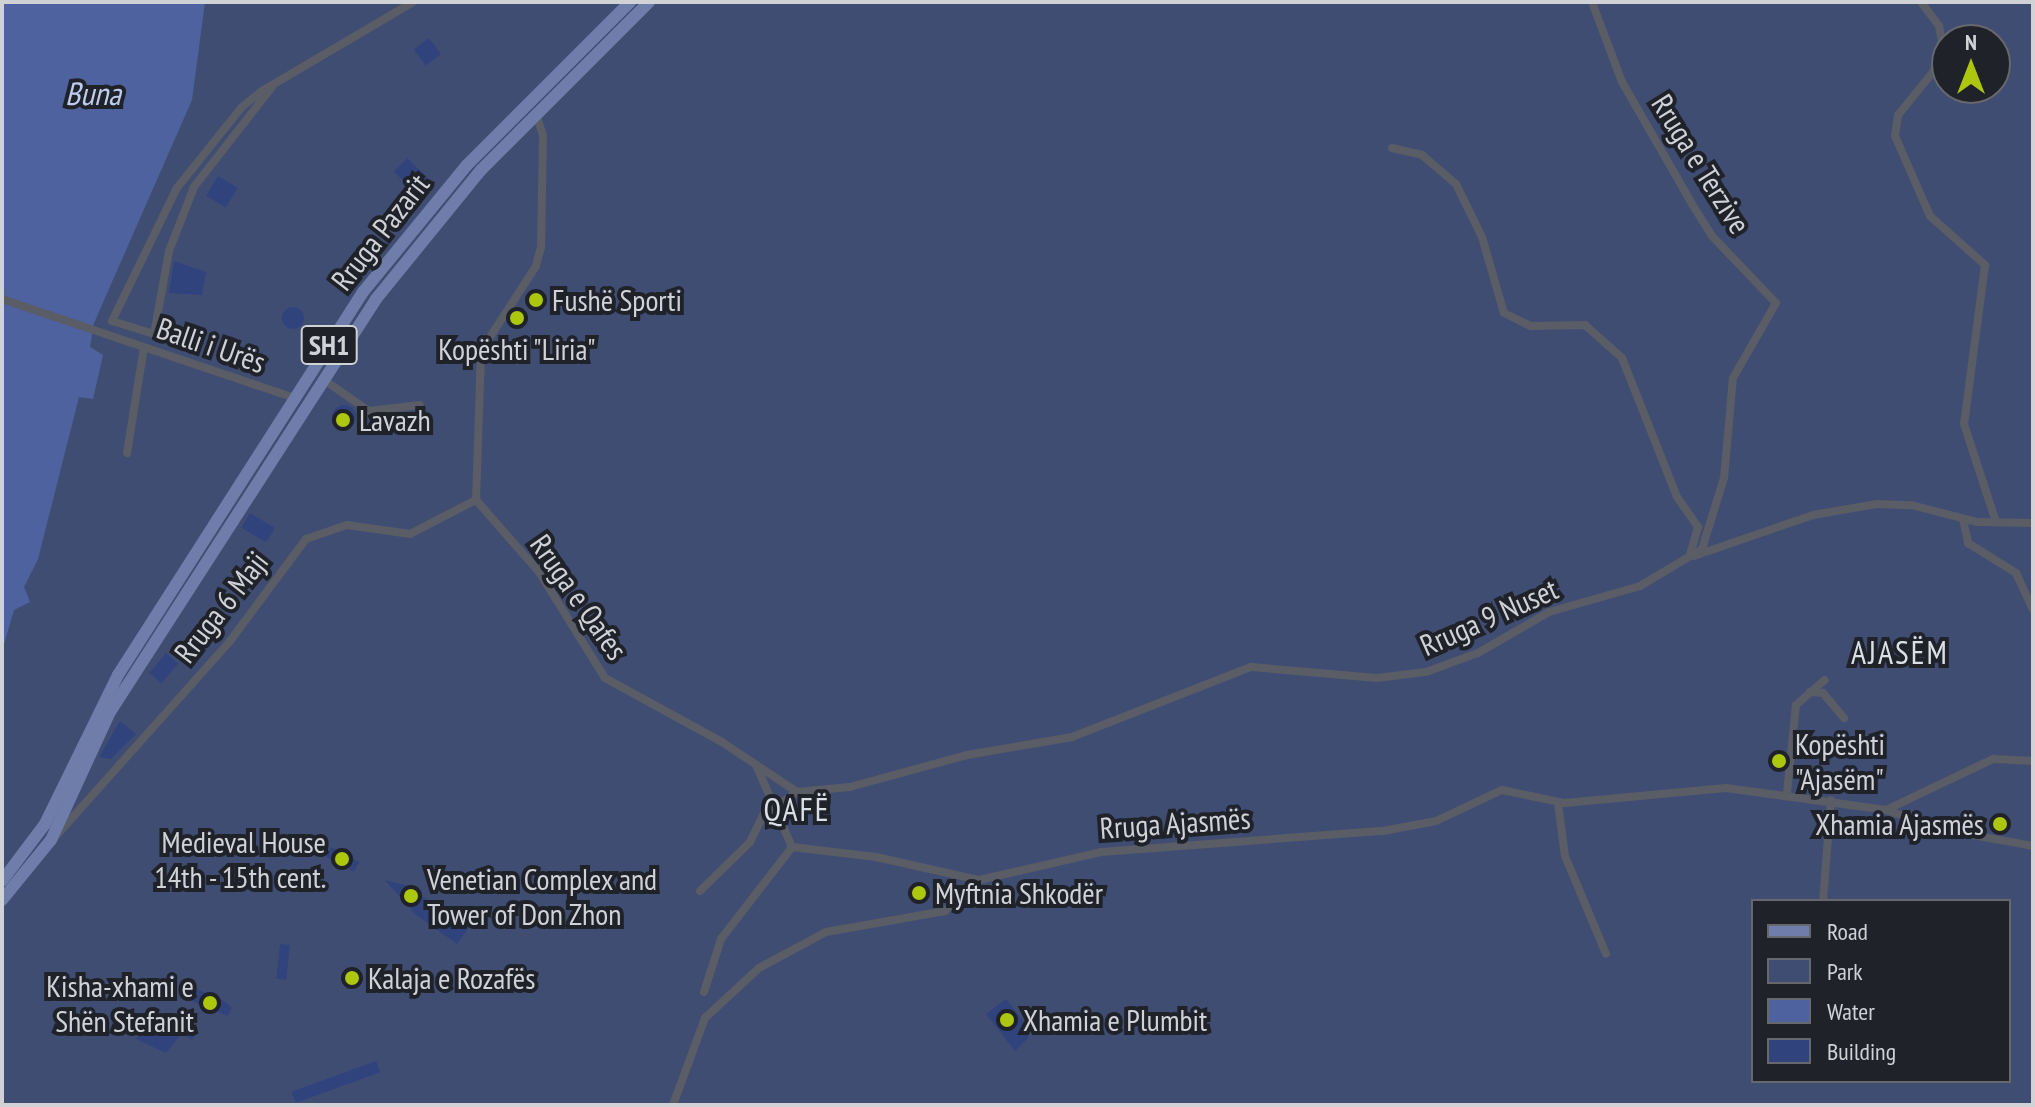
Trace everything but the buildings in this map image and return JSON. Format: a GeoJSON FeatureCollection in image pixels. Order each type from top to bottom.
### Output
{"type":"FeatureCollection","features":[{"type":"Feature","properties":{"kind":"main road","name":"Rruga Pazarit"},"geometry":{"type":"LineString","coordinates":[[2,881],[45,824],[85,731],[295,398],[400,242],[477,154],[630,2]]}},
{"type":"Feature","properties":{"kind":"main road","name":"Rruga Pazarit"},"geometry":{"type":"LineString","coordinates":[[51,840],[103,723],[402,264],[536,114],[649,2]]}},
{"type":"Feature","properties":{"kind":"main road","name":"SH1"},"geometry":{"type":"LineString","coordinates":[[2,900],[51,840]]}},
{"type":"Feature","properties":{"kind":"street"},"geometry":{"type":"LineString","coordinates":[[386,18],[399,2]]}},
{"type":"Feature","properties":{"kind":"street"},"geometry":{"type":"LineString","coordinates":[[272,87],[194,187],[169,251],[154,334],[112,321],[177,188],[242,107],[272,87],[413,2]]}},
{"type":"Feature","properties":{"kind":"street","name":"Rruga e Terzive"},"geometry":{"type":"LineString","coordinates":[[1592,2],[1622,82],[1691,202],[1712,236],[1776,303],[1733,378],[1715,514],[1702,549],[1690,556]]}},
{"type":"Feature","properties":{"kind":"street"},"geometry":{"type":"LineString","coordinates":[[1921,2],[1939,26],[1943,46],[1933,72],[1898,115],[1895,136],[1922,206],[1985,265],[1964,424],[1995,519]]}},
{"type":"Feature","properties":{"kind":"street"},"geometry":{"type":"LineString","coordinates":[[476,500],[481,351],[536,266],[541,247],[543,135],[536,114]]}},
{"type":"Feature","properties":{"kind":"street"},"geometry":{"type":"LineString","coordinates":[[1392,148],[1422,155],[1456,184],[1482,237],[1504,313],[1531,326],[1585,325],[1622,358],[1677,497],[1698,527],[1690,556]]}},
{"type":"Feature","properties":{"kind":"street","name":"Balli i Urës"},"geometry":{"type":"LineString","coordinates":[[2,299],[295,398]]}},
{"type":"Feature","properties":{"kind":"street"},"geometry":{"type":"LineString","coordinates":[[127,453],[144,347]]}},
{"type":"Feature","properties":{"kind":"street"},"geometry":{"type":"LineString","coordinates":[[324,380],[369,411],[420,405]]}},
{"type":"Feature","properties":{"kind":"street","name":"Rruga e Qafes"},"geometry":{"type":"LineString","coordinates":[[476,500],[539,572],[605,678],[797,792]]}},
{"type":"Feature","properties":{"kind":"street","name":"Rruga 6 Maji"},"geometry":{"type":"LineString","coordinates":[[51,840],[230,641],[306,539],[347,525],[410,534],[476,500]]}},
{"type":"Feature","properties":{"kind":"street","name":"Rruga 9 Nuset"},"geometry":{"type":"LineString","coordinates":[[797,792],[859,786],[967,755],[1072,737],[1251,667],[1377,678],[1426,672],[1478,653],[1549,612],[1628,591],[1690,556],[1813,515],[1864,506],[1911,505],[1963,519],[2033,523]]}},
{"type":"Feature","properties":{"kind":"street"},"geometry":{"type":"LineString","coordinates":[[1963,519],[1968,543],[2016,573],[2033,609]]}},
{"type":"Feature","properties":{"kind":"street"},"geometry":{"type":"LineString","coordinates":[[1787,793],[1793,714],[1810,692],[1825,680]]}},
{"type":"Feature","properties":{"kind":"street"},"geometry":{"type":"LineString","coordinates":[[1810,692],[1823,693],[1844,718]]}},
{"type":"Feature","properties":{"kind":"street"},"geometry":{"type":"LineString","coordinates":[[1886,810],[1993,759],[2033,761]]}},
{"type":"Feature","properties":{"kind":"street"},"geometry":{"type":"LineString","coordinates":[[704,992],[721,939],[792,847],[756,765]]}},
{"type":"Feature","properties":{"kind":"street","name":"Rruga Ajasmës"},"geometry":{"type":"LineString","coordinates":[[792,847],[876,857],[979,880],[1101,852],[1383,831],[1436,821],[1502,790],[1558,803],[1714,789],[1787,793],[1831,800],[1886,810],[1945,830],[2033,846]]}},
{"type":"Feature","properties":{"kind":"street"},"geometry":{"type":"LineString","coordinates":[[700,891],[750,842],[767,811],[781,805],[797,792]]}},
{"type":"Feature","properties":{"kind":"street"},"geometry":{"type":"LineString","coordinates":[[1823,899],[1831,800]]}},
{"type":"Feature","properties":{"kind":"street"},"geometry":{"type":"LineString","coordinates":[[1558,803],[1565,856],[1606,954]]}},
{"type":"Feature","properties":{"kind":"street"},"geometry":{"type":"LineString","coordinates":[[673,1105],[705,1018],[759,968],[826,932],[945,911],[979,880]]}},
{"type":"Feature","properties":{"kind":"green space"},"geometry":{"type":"Polygon","coordinates":[[[2,2],[2033,2],[2033,1105],[2,1105],[2,2]]]}},
{"type":"Feature","properties":{"kind":"water","name":"Buna"},"geometry":{"type":"Polygon","coordinates":[[[2,2],[205,2],[192,100],[94,323],[90,347],[103,355],[93,399],[79,397],[38,559],[24,587],[30,602],[14,610],[2,651],[2,2]]]}},
{"type":"Feature","properties":{"kind":"place","name":"Fushë Sporti"},"geometry":{"type":"Point","coordinates":[536,300]}},
{"type":"Feature","properties":{"kind":"place","name":"Kopështi \"Liria\""},"geometry":{"type":"Point","coordinates":[517,318]}},
{"type":"Feature","properties":{"kind":"place","name":"Lavazh"},"geometry":{"type":"Point","coordinates":[343,420]}},
{"type":"Feature","properties":{"kind":"place","name":"Kopështi \"Ajasëm\""},"geometry":{"type":"Point","coordinates":[1779,761]}},
{"type":"Feature","properties":{"kind":"place","name":"Xhamia Ajasmës"},"geometry":{"type":"Point","coordinates":[2000,824]}},
{"type":"Feature","properties":{"kind":"place","name":"Medieval House 14th - 15th cent."},"geometry":{"type":"Point","coordinates":[342,859]}},
{"type":"Feature","properties":{"kind":"place","name":"Myftnia Shkodër"},"geometry":{"type":"Point","coordinates":[919,893]}},
{"type":"Feature","properties":{"kind":"place","name":"Venetian Complex and Tower of Don Zhon"},"geometry":{"type":"Point","coordinates":[411,896]}},
{"type":"Feature","properties":{"kind":"place","name":"Kalaja e Rozafës"},"geometry":{"type":"Point","coordinates":[352,978]}},
{"type":"Feature","properties":{"kind":"place","name":"Kisha-xhami e Shën Stefanit"},"geometry":{"type":"Point","coordinates":[210,1003]}},
{"type":"Feature","properties":{"kind":"place","name":"Xhamia e Plumbit"},"geometry":{"type":"Point","coordinates":[1007,1020]}},
{"type":"Feature","properties":{"kind":"district","name":"AJASËM"},"geometry":{"type":"Point","coordinates":[1900,652]}},
{"type":"Feature","properties":{"kind":"district","name":"QAFË"},"geometry":{"type":"Point","coordinates":[797,809]}}]}
